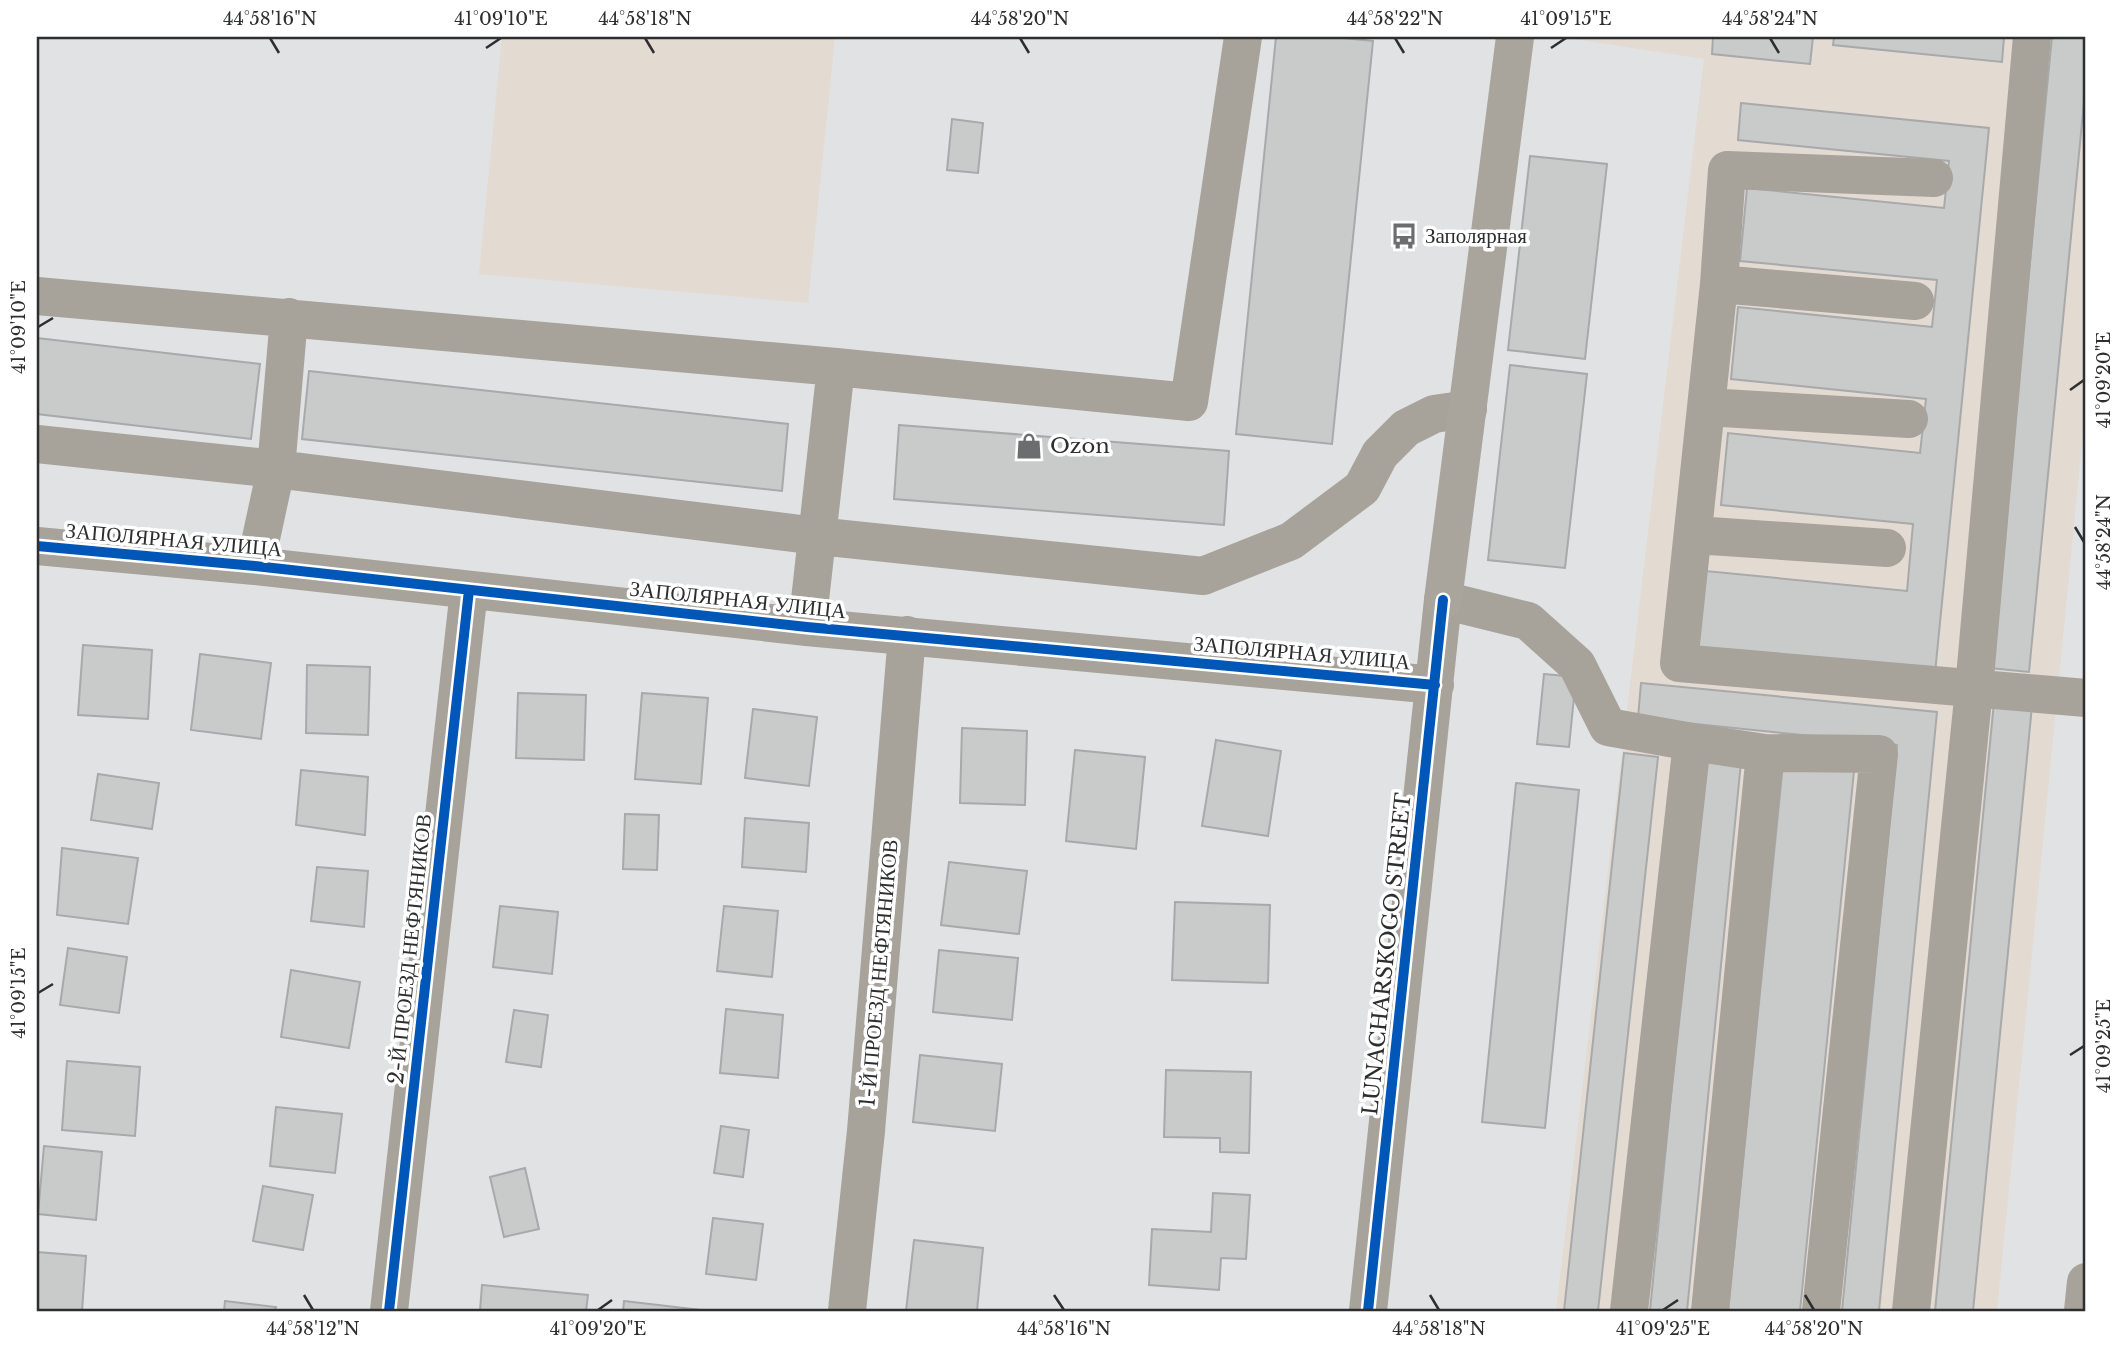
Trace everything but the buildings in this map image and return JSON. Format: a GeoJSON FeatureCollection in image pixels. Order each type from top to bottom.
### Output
{"type":"FeatureCollection","features":[{"type":"Feature","properties":{"kind":"main road","name":"LUNACHARSKOGO STREET"},"geometry":{"type":"LineString","coordinates":[[1443,600],[1515,37]]}},
{"type":"Feature","properties":{"kind":"street"},"geometry":{"type":"LineString","coordinates":[[37,296],[836,367],[1189,402],[1243,37]]}},
{"type":"Feature","properties":{"kind":"street"},"geometry":{"type":"LineString","coordinates":[[1911,1311],[1973,689],[2032,37]]}},
{"type":"Feature","properties":{"kind":"street"},"geometry":{"type":"LineString","coordinates":[[1934,178],[1727,170],[1720,284],[1695,536],[1679,663],[2086,698]]}},
{"type":"Feature","properties":{"kind":"street"},"geometry":{"type":"LineString","coordinates":[[1720,284],[1915,301]]}},
{"type":"Feature","properties":{"kind":"street"},"geometry":{"type":"LineString","coordinates":[[255,566],[276,469],[289,317]]}},
{"type":"Feature","properties":{"kind":"street"},"geometry":{"type":"LineString","coordinates":[[807,627],[836,367]]}},
{"type":"Feature","properties":{"kind":"street"},"geometry":{"type":"LineString","coordinates":[[1706,407],[1909,419]]}},
{"type":"Feature","properties":{"kind":"street"},"geometry":{"type":"LineString","coordinates":[[37,444],[276,469],[817,536],[1203,576],[1291,541],[1362,488],[1380,453],[1406,428],[1434,414],[1468,408]]}},
{"type":"Feature","properties":{"kind":"street"},"geometry":{"type":"LineString","coordinates":[[1695,536],[1886,548]]}},
{"type":"Feature","properties":{"kind":"street","name":"ЗАПОЛЯРНАЯ УЛИЦА"},"geometry":{"type":"LineString","coordinates":[[37,546],[255,566],[807,627],[1435,685]]}},
{"type":"Feature","properties":{"kind":"street","name":"2-Й ПРОЕЗД НЕФТЯНИКОВ"},"geometry":{"type":"LineString","coordinates":[[389,1311],[469,590]]}},
{"type":"Feature","properties":{"kind":"street"},"geometry":{"type":"LineString","coordinates":[[1443,600],[1528,621],[1577,665],[1608,727],[1765,753],[1878,754],[1821,1311]]}},
{"type":"Feature","properties":{"kind":"street","name":"LUNACHARSKOGO STREET"},"geometry":{"type":"LineString","coordinates":[[1368,1311],[1443,600]]}},
{"type":"Feature","properties":{"kind":"street","name":"1-Й ПРОЕЗД НЕФТЯНИКОВ"},"geometry":{"type":"LineString","coordinates":[[847,1311],[866,1132],[907,635]]}},
{"type":"Feature","properties":{"kind":"street"},"geometry":{"type":"LineString","coordinates":[[1629,1311],[1692,743]]}},
{"type":"Feature","properties":{"kind":"street"},"geometry":{"type":"LineString","coordinates":[[1710,1311],[1765,753]]}},
{"type":"Feature","properties":{"kind":"street"},"geometry":{"type":"LineString","coordinates":[[2083,1311],[2086,1282]]}},
{"type":"Feature","properties":{"kind":"shaded area"},"geometry":{"type":"Polygon","coordinates":[[[502,37],[835,37],[808,303],[479,274],[502,37]]]}},
{"type":"Feature","properties":{"kind":"shaded area"},"geometry":{"type":"Polygon","coordinates":[[[1561,37],[2086,37],[2086,402],[1997,1311],[1556,1311],[1704,59],[1561,37]]]}},
{"type":"Feature","properties":{"kind":"cycle path"},"geometry":{"type":"LineString","coordinates":[[37,546],[255,566],[807,627],[1435,685]]}},
{"type":"Feature","properties":{"kind":"cycle path"},"geometry":{"type":"LineString","coordinates":[[389,1311],[469,590]]}},
{"type":"Feature","properties":{"kind":"cycle path"},"geometry":{"type":"LineString","coordinates":[[1368,1311],[1443,600]]}},
{"type":"Feature","properties":{"kind":"place","name":"Заполярная"},"geometry":{"type":"Point","coordinates":[1404,236]}},
{"type":"Feature","properties":{"kind":"place","name":"Ozon"},"geometry":{"type":"Point","coordinates":[1029,446]}}]}
